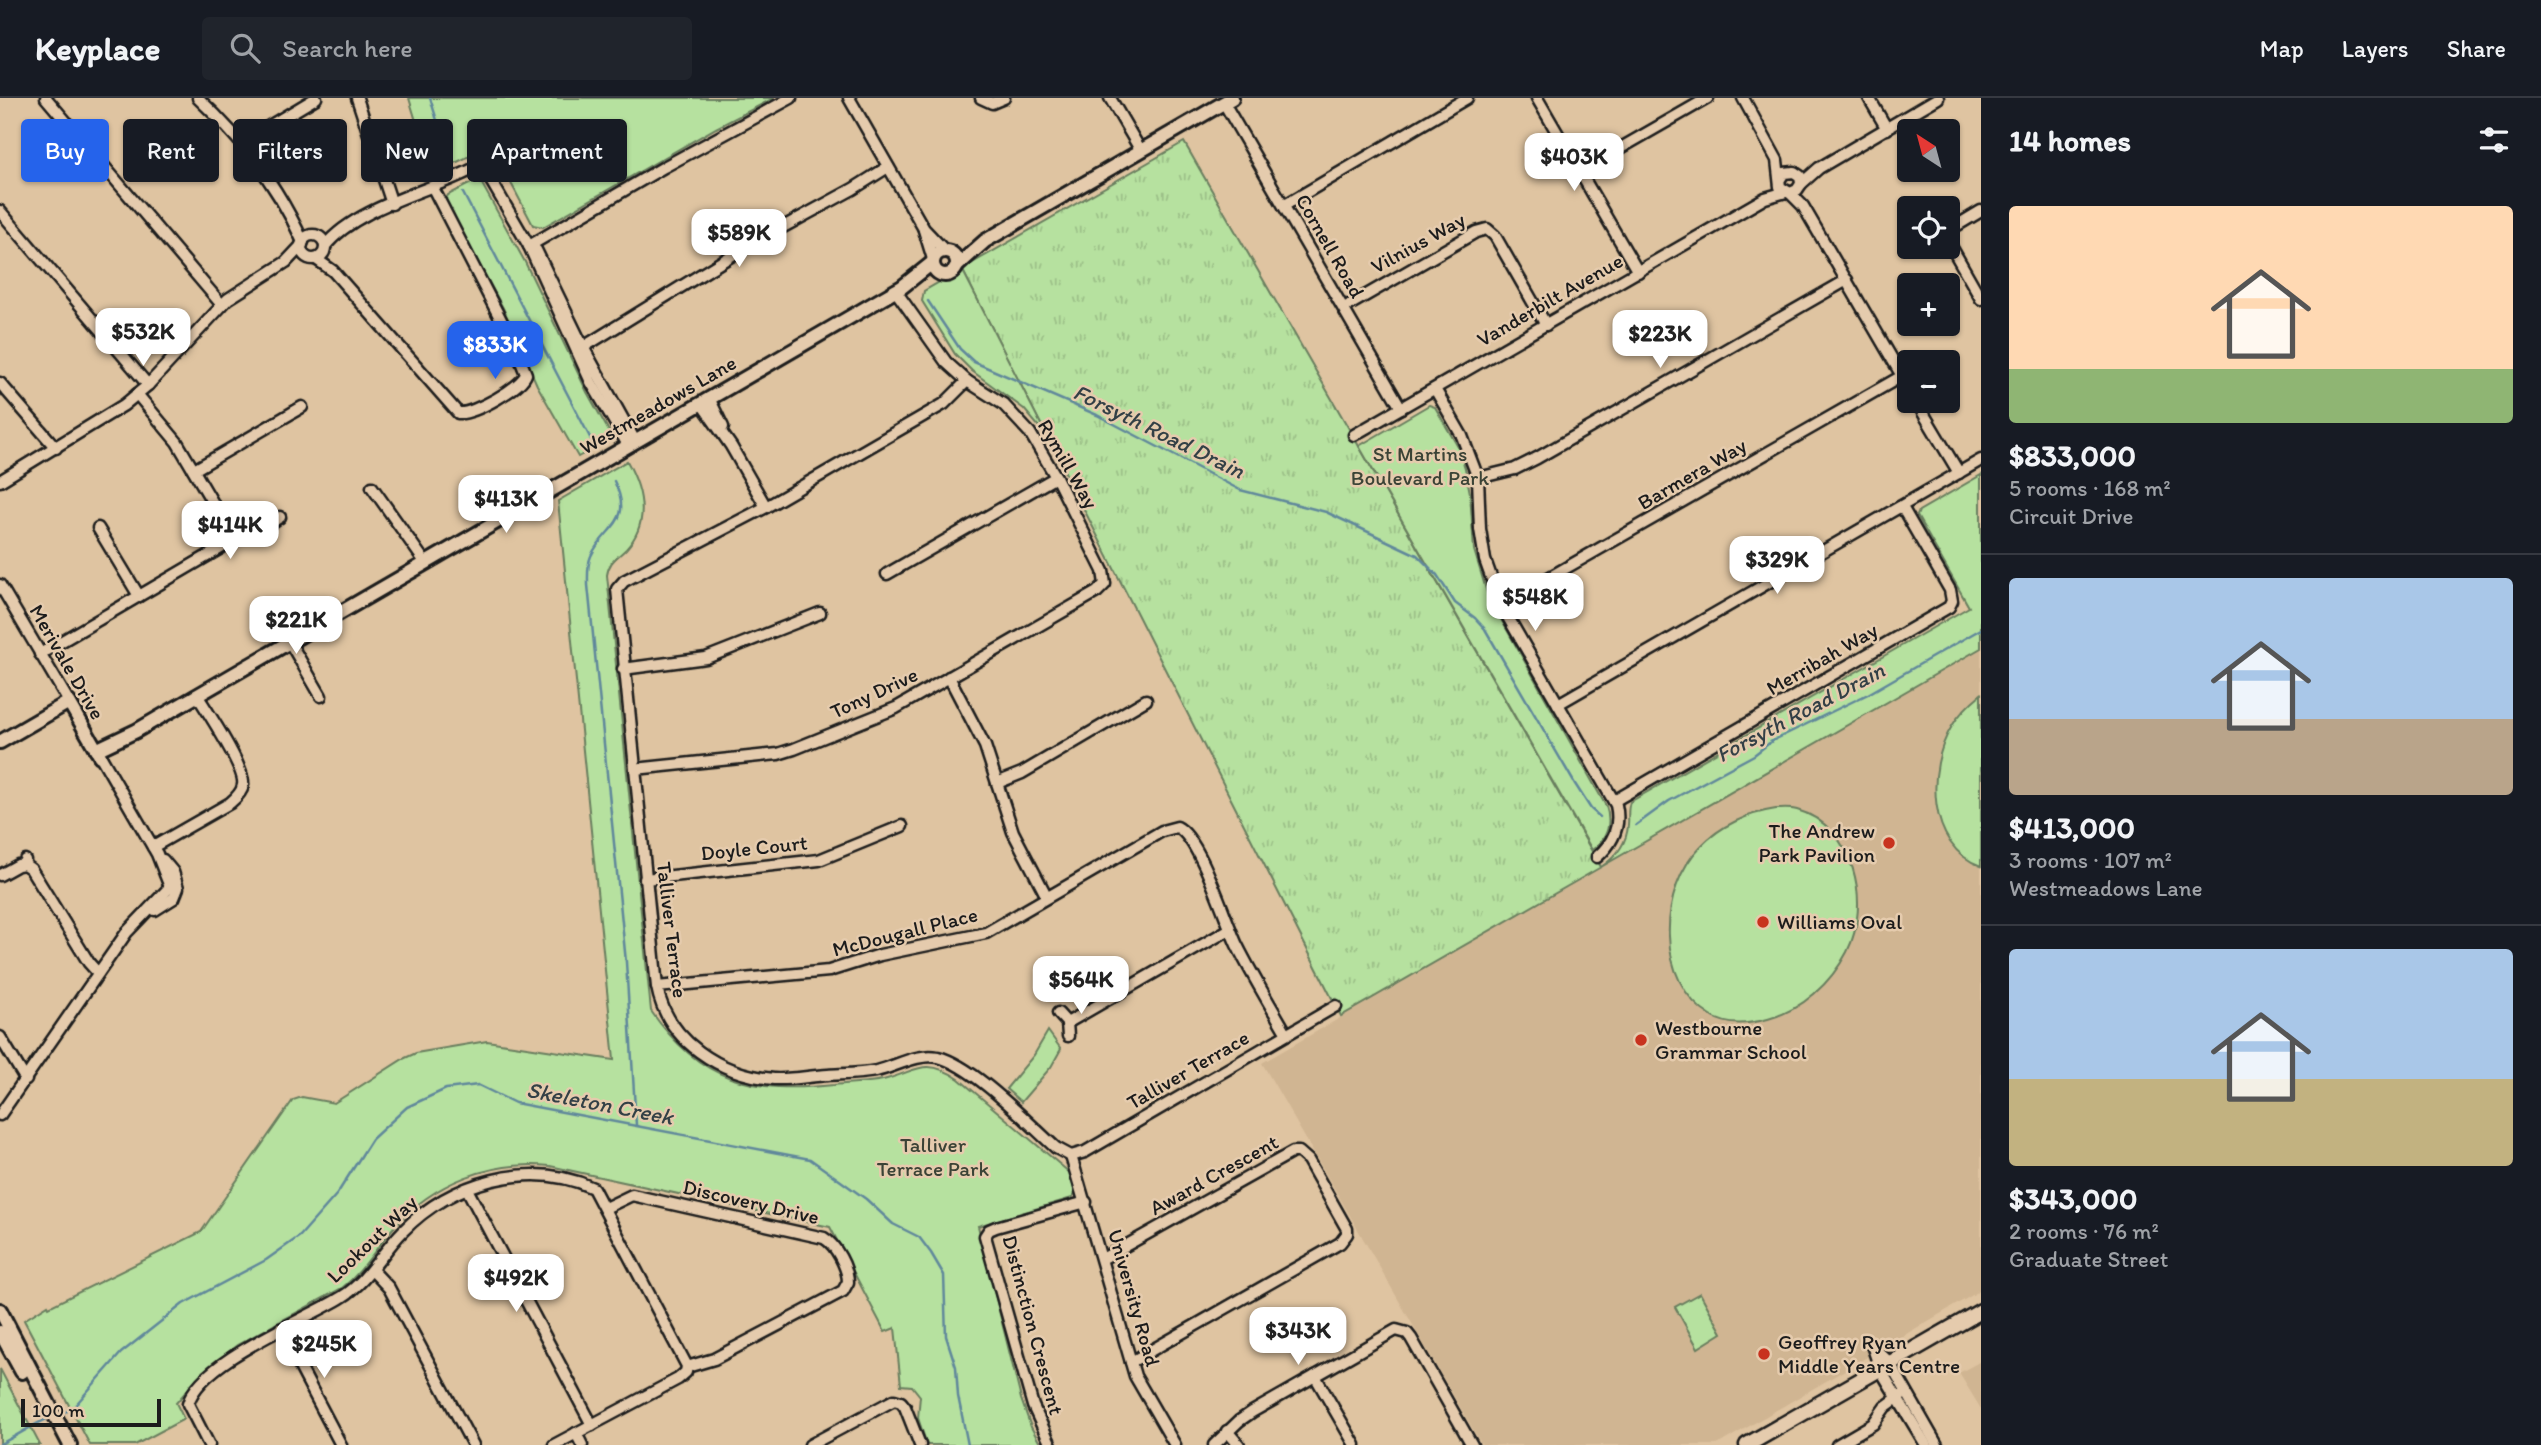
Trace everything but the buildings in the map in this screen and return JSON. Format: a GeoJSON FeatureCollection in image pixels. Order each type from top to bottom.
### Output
{"type":"FeatureCollection","features":[{"type":"Feature","properties":{"kind":"main road"},"geometry":{"type":"LineString","coordinates":[[1747,1445],[1981,1311]]}},
{"type":"Feature","properties":{"kind":"street"},"geometry":{"type":"LineString","coordinates":[[46,98],[222,305]]}},
{"type":"Feature","properties":{"kind":"street"},"geometry":{"type":"LineString","coordinates":[[198,98],[233,134]]}},
{"type":"Feature","properties":{"kind":"street"},"geometry":{"type":"LineString","coordinates":[[281,119],[316,98]]}},
{"type":"Feature","properties":{"kind":"street"},"geometry":{"type":"LineString","coordinates":[[357,98],[392,204]]}},
{"type":"Feature","properties":{"kind":"street"},"geometry":{"type":"LineString","coordinates":[[529,246],[675,161],[791,98]]}},
{"type":"Feature","properties":{"kind":"street"},"geometry":{"type":"LineString","coordinates":[[849,98],[924,229],[938,274],[952,270],[985,241],[1228,101]]}},
{"type":"Feature","properties":{"kind":"street"},"geometry":{"type":"LineString","coordinates":[[981,98],[992,103],[1004,98]]}},
{"type":"Feature","properties":{"kind":"street"},"geometry":{"type":"LineString","coordinates":[[1110,98],[1141,151]]}},
{"type":"Feature","properties":{"kind":"street"},"geometry":{"type":"LineString","coordinates":[[1285,205],[1466,98]]}},
{"type":"Feature","properties":{"kind":"street"},"geometry":{"type":"LineString","coordinates":[[1536,98],[1637,272]]}},
{"type":"Feature","properties":{"kind":"street"},"geometry":{"type":"LineString","coordinates":[[1579,172],[1708,98]]}},
{"type":"Feature","properties":{"kind":"street"},"geometry":{"type":"LineString","coordinates":[[1743,98],[1777,160],[1779,181],[1794,189],[1897,367]]}},
{"type":"Feature","properties":{"kind":"street"},"geometry":{"type":"LineString","coordinates":[[1869,98],[1887,129]]}},
{"type":"Feature","properties":{"kind":"street","name":"Vanderbilt Avenue"},"geometry":{"type":"LineString","coordinates":[[1354,435],[1765,198],[1794,189],[1819,168],[1938,98]]}},
{"type":"Feature","properties":{"kind":"street","name":"Cornell Road"},"geometry":{"type":"LineString","coordinates":[[1228,101],[1401,408]]}},
{"type":"Feature","properties":{"kind":"street"},"geometry":{"type":"LineString","coordinates":[[1777,160],[1800,176],[1794,189]]}},
{"type":"Feature","properties":{"kind":"street"},"geometry":{"type":"LineString","coordinates":[[580,349],[739,251],[888,167]]}},
{"type":"Feature","properties":{"kind":"street","name":"Vanderbilt Avenue"},"geometry":{"type":"LineString","coordinates":[[1765,198],[1784,173],[1819,168]]}},
{"type":"Feature","properties":{"kind":"street"},"geometry":{"type":"LineString","coordinates":[[0,481],[114,413],[138,394],[222,305],[241,289],[286,262],[318,253],[341,231],[392,204],[471,170],[486,172],[529,246],[631,443]]}},
{"type":"Feature","properties":{"kind":"street"},"geometry":{"type":"LineString","coordinates":[[267,182],[292,219],[303,252],[318,253]]}},
{"type":"Feature","properties":{"kind":"street"},"geometry":{"type":"LineString","coordinates":[[292,219],[316,235],[318,253],[458,413],[472,411],[519,384],[526,374],[516,349],[433,188]]}},
{"type":"Feature","properties":{"kind":"street"},"geometry":{"type":"LineString","coordinates":[[0,211],[148,385]]}},
{"type":"Feature","properties":{"kind":"street"},"geometry":{"type":"LineString","coordinates":[[1960,223],[1981,211]]}},
{"type":"Feature","properties":{"kind":"street"},"geometry":{"type":"LineString","coordinates":[[924,229],[955,256],[952,270]]}},
{"type":"Feature","properties":{"kind":"street","name":"Vilnius Way"},"geometry":{"type":"LineString","coordinates":[[1344,308],[1476,232],[1487,229],[1495,236],[1546,325]]}},
{"type":"Feature","properties":{"kind":"street"},"geometry":{"type":"LineString","coordinates":[[286,262],[307,237],[341,231]]}},
{"type":"Feature","properties":{"kind":"street"},"geometry":{"type":"LineString","coordinates":[[932,261],[936,254],[946,250],[985,241]]}},
{"type":"Feature","properties":{"kind":"street"},"geometry":{"type":"LineString","coordinates":[[1958,259],[1981,299]]}},
{"type":"Feature","properties":{"kind":"street","name":"Westmeadows Lane"},"geometry":{"type":"LineString","coordinates":[[99,754],[902,286],[932,261]]}},
{"type":"Feature","properties":{"kind":"street","name":"Westmeadows Lane"},"geometry":{"type":"LineString","coordinates":[[902,286],[952,270]]}},
{"type":"Feature","properties":{"kind":"street"},"geometry":{"type":"LineString","coordinates":[[1478,478],[1515,469],[1537,458],[1847,280]]}},
{"type":"Feature","properties":{"kind":"street","name":"Rymill Way"},"geometry":{"type":"LineString","coordinates":[[902,286],[916,319],[940,355],[967,381],[1003,404],[1038,443],[1103,570],[1105,584]]}},
{"type":"Feature","properties":{"kind":"street","name":"Barmera Way"},"geometry":{"type":"LineString","coordinates":[[1501,605],[1897,379]]}},
{"type":"Feature","properties":{"kind":"street"},"geometry":{"type":"LineString","coordinates":[[705,401],[766,507],[944,404],[967,381]]}},
{"type":"Feature","properties":{"kind":"street"},"geometry":{"type":"LineString","coordinates":[[0,383],[56,448]]}},
{"type":"Feature","properties":{"kind":"street"},"geometry":{"type":"LineString","coordinates":[[1435,389],[1470,453],[1478,478],[1480,529],[1485,560],[1501,605],[1614,801],[1618,823],[1615,836],[1597,858]]}},
{"type":"Feature","properties":{"kind":"street"},"geometry":{"type":"LineString","coordinates":[[40,654],[221,548],[229,538],[227,527],[172,435],[138,394]]}},
{"type":"Feature","properties":{"kind":"street"},"geometry":{"type":"LineString","coordinates":[[194,470],[302,407]]}},
{"type":"Feature","properties":{"kind":"street"},"geometry":{"type":"LineString","coordinates":[[1923,413],[1959,473]]}},
{"type":"Feature","properties":{"kind":"street"},"geometry":{"type":"LineString","coordinates":[[1558,704],[1981,460]]}},
{"type":"Feature","properties":{"kind":"street"},"geometry":{"type":"LineString","coordinates":[[887,575],[1056,477]]}},
{"type":"Feature","properties":{"kind":"street"},"geometry":{"type":"LineString","coordinates":[[372,487],[425,562]]}},
{"type":"Feature","properties":{"kind":"street","name":"Talliver Terrace"},"geometry":{"type":"LineString","coordinates":[[766,507],[618,586],[616,596],[657,987],[667,1018],[686,1042],[712,1060],[743,1073],[775,1079],[874,1071],[920,1058],[936,1057],[964,1070],[1056,1148],[1071,1156],[1085,1152],[1336,1006]]}},
{"type":"Feature","properties":{"kind":"street","name":"Merribah Way"},"geometry":{"type":"LineString","coordinates":[[1614,801],[1949,607],[1952,601],[1950,590],[1902,507]]}},
{"type":"Feature","properties":{"kind":"street"},"geometry":{"type":"LineString","coordinates":[[229,538],[244,538],[280,517]]}},
{"type":"Feature","properties":{"kind":"street"},"geometry":{"type":"LineString","coordinates":[[98,528],[139,596]]}},
{"type":"Feature","properties":{"kind":"street","name":"Tony Drive"},"geometry":{"type":"LineString","coordinates":[[635,769],[778,754],[794,749],[896,708],[1097,592],[1105,584]]}},
{"type":"Feature","properties":{"kind":"street","name":"Merivale Drive"},"geometry":{"type":"LineString","coordinates":[[0,585],[5,604],[40,654],[99,754]]}},
{"type":"Feature","properties":{"kind":"street"},"geometry":{"type":"LineString","coordinates":[[623,669],[706,658],[820,612]]}},
{"type":"Feature","properties":{"kind":"street"},"geometry":{"type":"LineString","coordinates":[[289,641],[321,696]]}},
{"type":"Feature","properties":{"kind":"street"},"geometry":{"type":"LineString","coordinates":[[949,677],[982,739],[1013,832],[1047,897]]}},
{"type":"Feature","properties":{"kind":"street"},"geometry":{"type":"LineString","coordinates":[[153,847],[233,801],[243,785],[240,768],[197,695]]}},
{"type":"Feature","properties":{"kind":"street"},"geometry":{"type":"LineString","coordinates":[[997,783],[1021,773],[1146,700]]}},
{"type":"Feature","properties":{"kind":"street"},"geometry":{"type":"LineString","coordinates":[[0,742],[69,702]]}},
{"type":"Feature","properties":{"kind":"street"},"geometry":{"type":"LineString","coordinates":[[0,1115],[127,932],[174,888],[99,754]]}},
{"type":"Feature","properties":{"kind":"street","name":"Doyle Court"},"geometry":{"type":"LineString","coordinates":[[645,879],[819,860],[902,826]]}},
{"type":"Feature","properties":{"kind":"street","name":"McDougall Place"},"geometry":{"type":"LineString","coordinates":[[657,987],[829,971],[880,955],[985,933],[1162,831],[1177,827],[1187,835],[1207,872],[1230,929]]}},
{"type":"Feature","properties":{"kind":"street"},"geometry":{"type":"LineString","coordinates":[[0,875],[25,861],[98,973]]}},
{"type":"Feature","properties":{"kind":"street"},"geometry":{"type":"LineString","coordinates":[[1067,1023],[1230,929],[1287,1034]]}},
{"type":"Feature","properties":{"kind":"street"},"geometry":{"type":"LineString","coordinates":[[1058,1013],[1067,1023],[1068,1036]]}},
{"type":"Feature","properties":{"kind":"street"},"geometry":{"type":"LineString","coordinates":[[0,1038],[26,1080]]}},
{"type":"Feature","properties":{"kind":"street","name":"Award Crescent"},"geometry":{"type":"LineString","coordinates":[[1102,1259],[1293,1152],[1299,1152],[1308,1160],[1347,1229],[1347,1234],[1340,1243],[1131,1362]]}},
{"type":"Feature","properties":{"kind":"street","name":"University Road"},"geometry":{"type":"LineString","coordinates":[[1071,1156],[1138,1382],[1175,1445]]}},
{"type":"Feature","properties":{"kind":"street","name":"Lookout Way"},"geometry":{"type":"LineString","coordinates":[[208,1445],[189,1406],[190,1397],[222,1365],[253,1344],[342,1297],[372,1270],[413,1221],[431,1207],[467,1189],[503,1177],[554,1177],[593,1188],[687,1367]]}},
{"type":"Feature","properties":{"kind":"street"},"geometry":{"type":"LineString","coordinates":[[467,1189],[592,1425]]}},
{"type":"Feature","properties":{"kind":"street","name":"Discovery Drive"},"geometry":{"type":"LineString","coordinates":[[605,1208],[632,1195],[824,1238],[832,1245],[846,1272],[848,1280],[843,1291],[706,1363],[687,1367]]}},
{"type":"Feature","properties":{"kind":"street","name":"Distinction Crescent"},"geometry":{"type":"LineString","coordinates":[[1051,1445],[1032,1406],[985,1236],[989,1230],[996,1227],[1086,1202]]}},
{"type":"Feature","properties":{"kind":"street"},"geometry":{"type":"LineString","coordinates":[[372,1270],[389,1288],[473,1445]]}},
{"type":"Feature","properties":{"kind":"street"},"geometry":{"type":"LineString","coordinates":[[0,1310],[60,1445]]}},
{"type":"Feature","properties":{"kind":"street"},"geometry":{"type":"LineString","coordinates":[[280,1329],[341,1445]]}},
{"type":"Feature","properties":{"kind":"street"},"geometry":{"type":"LineString","coordinates":[[1214,1445],[1252,1412],[1389,1333],[1402,1330],[1410,1338],[1472,1445]]}},
{"type":"Feature","properties":{"kind":"street"},"geometry":{"type":"LineString","coordinates":[[0,1332],[70,1445]]}},
{"type":"Feature","properties":{"kind":"street"},"geometry":{"type":"LineString","coordinates":[[1872,1346],[1906,1392],[1937,1445]]}},
{"type":"Feature","properties":{"kind":"street"},"geometry":{"type":"LineString","coordinates":[[1885,1366],[1896,1399],[1926,1445]]}},
{"type":"Feature","properties":{"kind":"street"},"geometry":{"type":"LineString","coordinates":[[554,1445],[678,1379],[687,1372],[687,1367]]}},
{"type":"Feature","properties":{"kind":"street"},"geometry":{"type":"LineString","coordinates":[[1315,1376],[1355,1445]]}},
{"type":"Feature","properties":{"kind":"street"},"geometry":{"type":"LineString","coordinates":[[1837,1445],[1873,1424],[1885,1407],[1906,1392]]}},
{"type":"Feature","properties":{"kind":"street"},"geometry":{"type":"LineString","coordinates":[[810,1445],[894,1400],[905,1407],[920,1445]]}},
{"type":"Feature","properties":{"kind":"street"},"geometry":{"type":"LineString","coordinates":[[1227,1431],[1239,1445]]}},
{"type":"Feature","properties":{"kind":"street"},"geometry":{"type":"LineString","coordinates":[[576,1433],[582,1445]]}},
{"type":"Feature","properties":{"kind":"shaded area","name":"Westbourne Grammar School"},"geometry":{"type":"Polygon","coordinates":[[[1981,648],[1981,1290],[1717,1445],[1482,1445],[1262,1063],[1981,648]]]}},
{"type":"Feature","properties":{"kind":"shaded area"},"geometry":{"type":"Polygon","coordinates":[[[1981,1361],[1981,1409],[1959,1373],[1981,1361]]]}},
{"type":"Feature","properties":{"kind":"green space"},"geometry":{"type":"Polygon","coordinates":[[[409,98],[774,98],[627,179],[627,119],[467,119],[467,157],[453,164],[453,119],[415,119],[409,98]]]}},
{"type":"Feature","properties":{"kind":"green space"},"geometry":{"type":"Polygon","coordinates":[[[1184,142],[1601,867],[1341,1016],[962,269],[1184,142]]]}},
{"type":"Feature","properties":{"kind":"green space"},"geometry":{"type":"Polygon","coordinates":[[[473,182],[482,184],[525,262],[587,392],[611,435],[610,439],[578,457],[537,385],[503,308],[445,201],[448,195],[473,182]]]}},
{"type":"Feature","properties":{"kind":"green space"},"geometry":{"type":"Polygon","coordinates":[[[510,182],[622,182],[543,227],[533,225],[510,182]]]}},
{"type":"Feature","properties":{"kind":"green space"},"geometry":{"type":"Polygon","coordinates":[[[962,269],[1054,450],[1024,409],[972,371],[955,354],[922,301],[924,291],[962,269]]]}},
{"type":"Feature","properties":{"kind":"green space","name":"St Martins Boulevard Park"},"geometry":{"type":"Polygon","coordinates":[[[1429,405],[1435,407],[1458,447],[1465,468],[1470,493],[1474,550],[1488,596],[1606,806],[1607,831],[1592,850],[1359,446],[1429,405]]]}},
{"type":"Feature","properties":{"kind":"green space","name":"Talliver Terrace Park"},"geometry":{"type":"Polygon","coordinates":[[[627,461],[640,494],[642,517],[634,539],[612,563],[607,575],[651,1011],[689,1054],[730,1078],[753,1084],[805,1087],[865,1082],[883,1080],[920,1068],[937,1068],[959,1079],[1070,1173],[1075,1193],[1072,1198],[978,1226],[1021,1399],[1041,1445],[927,1445],[918,1418],[920,1396],[912,1386],[901,1385],[895,1328],[885,1332],[830,1227],[550,1166],[528,1165],[465,1177],[427,1198],[394,1227],[363,1267],[342,1288],[237,1345],[203,1372],[176,1403],[184,1419],[135,1445],[90,1445],[24,1320],[48,1305],[49,1307],[201,1232],[293,1100],[302,1097],[334,1103],[416,1053],[487,1041],[614,1060],[558,501],[627,461]]]}},
{"type":"Feature","properties":{"kind":"green space"},"geometry":{"type":"Polygon","coordinates":[[[1981,475],[1981,648],[1601,867],[1623,844],[1630,802],[1969,607],[1917,516],[1919,511],[1981,475]]]}},
{"type":"Feature","properties":{"kind":"green space"},"geometry":{"type":"Polygon","coordinates":[[[1981,694],[1981,866],[1963,856],[1950,842],[1941,824],[1936,784],[1938,763],[1952,726],[1981,694]]]}},
{"type":"Feature","properties":{"kind":"green space","name":"Williams Oval"},"geometry":{"type":"Polygon","coordinates":[[[1776,809],[1797,810],[1817,819],[1832,832],[1844,849],[1853,869],[1857,890],[1858,911],[1854,932],[1847,952],[1833,974],[1804,1002],[1768,1019],[1746,1023],[1725,1022],[1711,1016],[1693,1001],[1680,981],[1672,959],[1669,934],[1671,910],[1677,886],[1687,864],[1701,846],[1717,832],[1735,822],[1776,809]]]}},
{"type":"Feature","properties":{"kind":"green space"},"geometry":{"type":"Polygon","coordinates":[[[1048,1031],[1061,1049],[1051,1067],[1021,1102],[1006,1089],[1034,1055],[1048,1031]]]}},
{"type":"Feature","properties":{"kind":"green space"},"geometry":{"type":"Polygon","coordinates":[[[1700,1293],[1722,1333],[1698,1348],[1675,1307],[1700,1293]]]}},
{"type":"Feature","properties":{"kind":"green space"},"geometry":{"type":"Polygon","coordinates":[[[0,1369],[40,1445],[0,1445],[0,1369]]]}},
{"type":"Feature","properties":{"kind":"waterway"},"geometry":{"type":"LineString","coordinates":[[430,98],[437,119]]}},
{"type":"Feature","properties":{"kind":"waterway"},"geometry":{"type":"LineString","coordinates":[[463,193],[596,449]]}},
{"type":"Feature","properties":{"kind":"waterway","name":"Forsyth Road Drain"},"geometry":{"type":"LineString","coordinates":[[928,301],[960,349],[974,362],[1097,415],[1240,490],[1326,512],[1417,555],[1437,575],[1455,603],[1485,629],[1575,784],[1591,809],[1600,817]]}},
{"type":"Feature","properties":{"kind":"waterway"},"geometry":{"type":"LineString","coordinates":[[614,481],[620,495],[620,515],[591,556],[588,585],[626,962],[636,1125]]}},
{"type":"Feature","properties":{"kind":"waterway","name":"Forsyth Road Drain"},"geometry":{"type":"LineString","coordinates":[[1636,825],[1669,801],[1754,755],[1772,741],[1868,694],[1981,629]]}},
{"type":"Feature","properties":{"kind":"waterway","name":"Skeleton Creek"},"geometry":{"type":"LineString","coordinates":[[59,1414],[72,1409],[121,1353],[183,1304],[266,1260],[300,1236],[337,1194],[372,1139],[407,1107],[446,1089],[478,1085],[515,1103],[810,1159],[866,1199],[893,1224],[919,1237],[944,1275],[946,1336],[956,1367],[958,1396],[968,1445]]}},
{"type":"Feature","properties":{"kind":"waterway","name":"Skeleton Creek"},"geometry":{"type":"LineString","coordinates":[[0,1444],[49,1418]]}},
{"type":"Feature","properties":{"kind":"place","name":"The Andrew Park Pavilion"},"geometry":{"type":"Point","coordinates":[1889,843]}},
{"type":"Feature","properties":{"kind":"place","name":"Williams Oval"},"geometry":{"type":"Point","coordinates":[1763,922]}},
{"type":"Feature","properties":{"kind":"place","name":"Westbourne Grammar School"},"geometry":{"type":"Point","coordinates":[1641,1040]}},
{"type":"Feature","properties":{"kind":"place","name":"Geoffrey Ryan Middle Years Centre"},"geometry":{"type":"Point","coordinates":[1764,1354]}}]}
